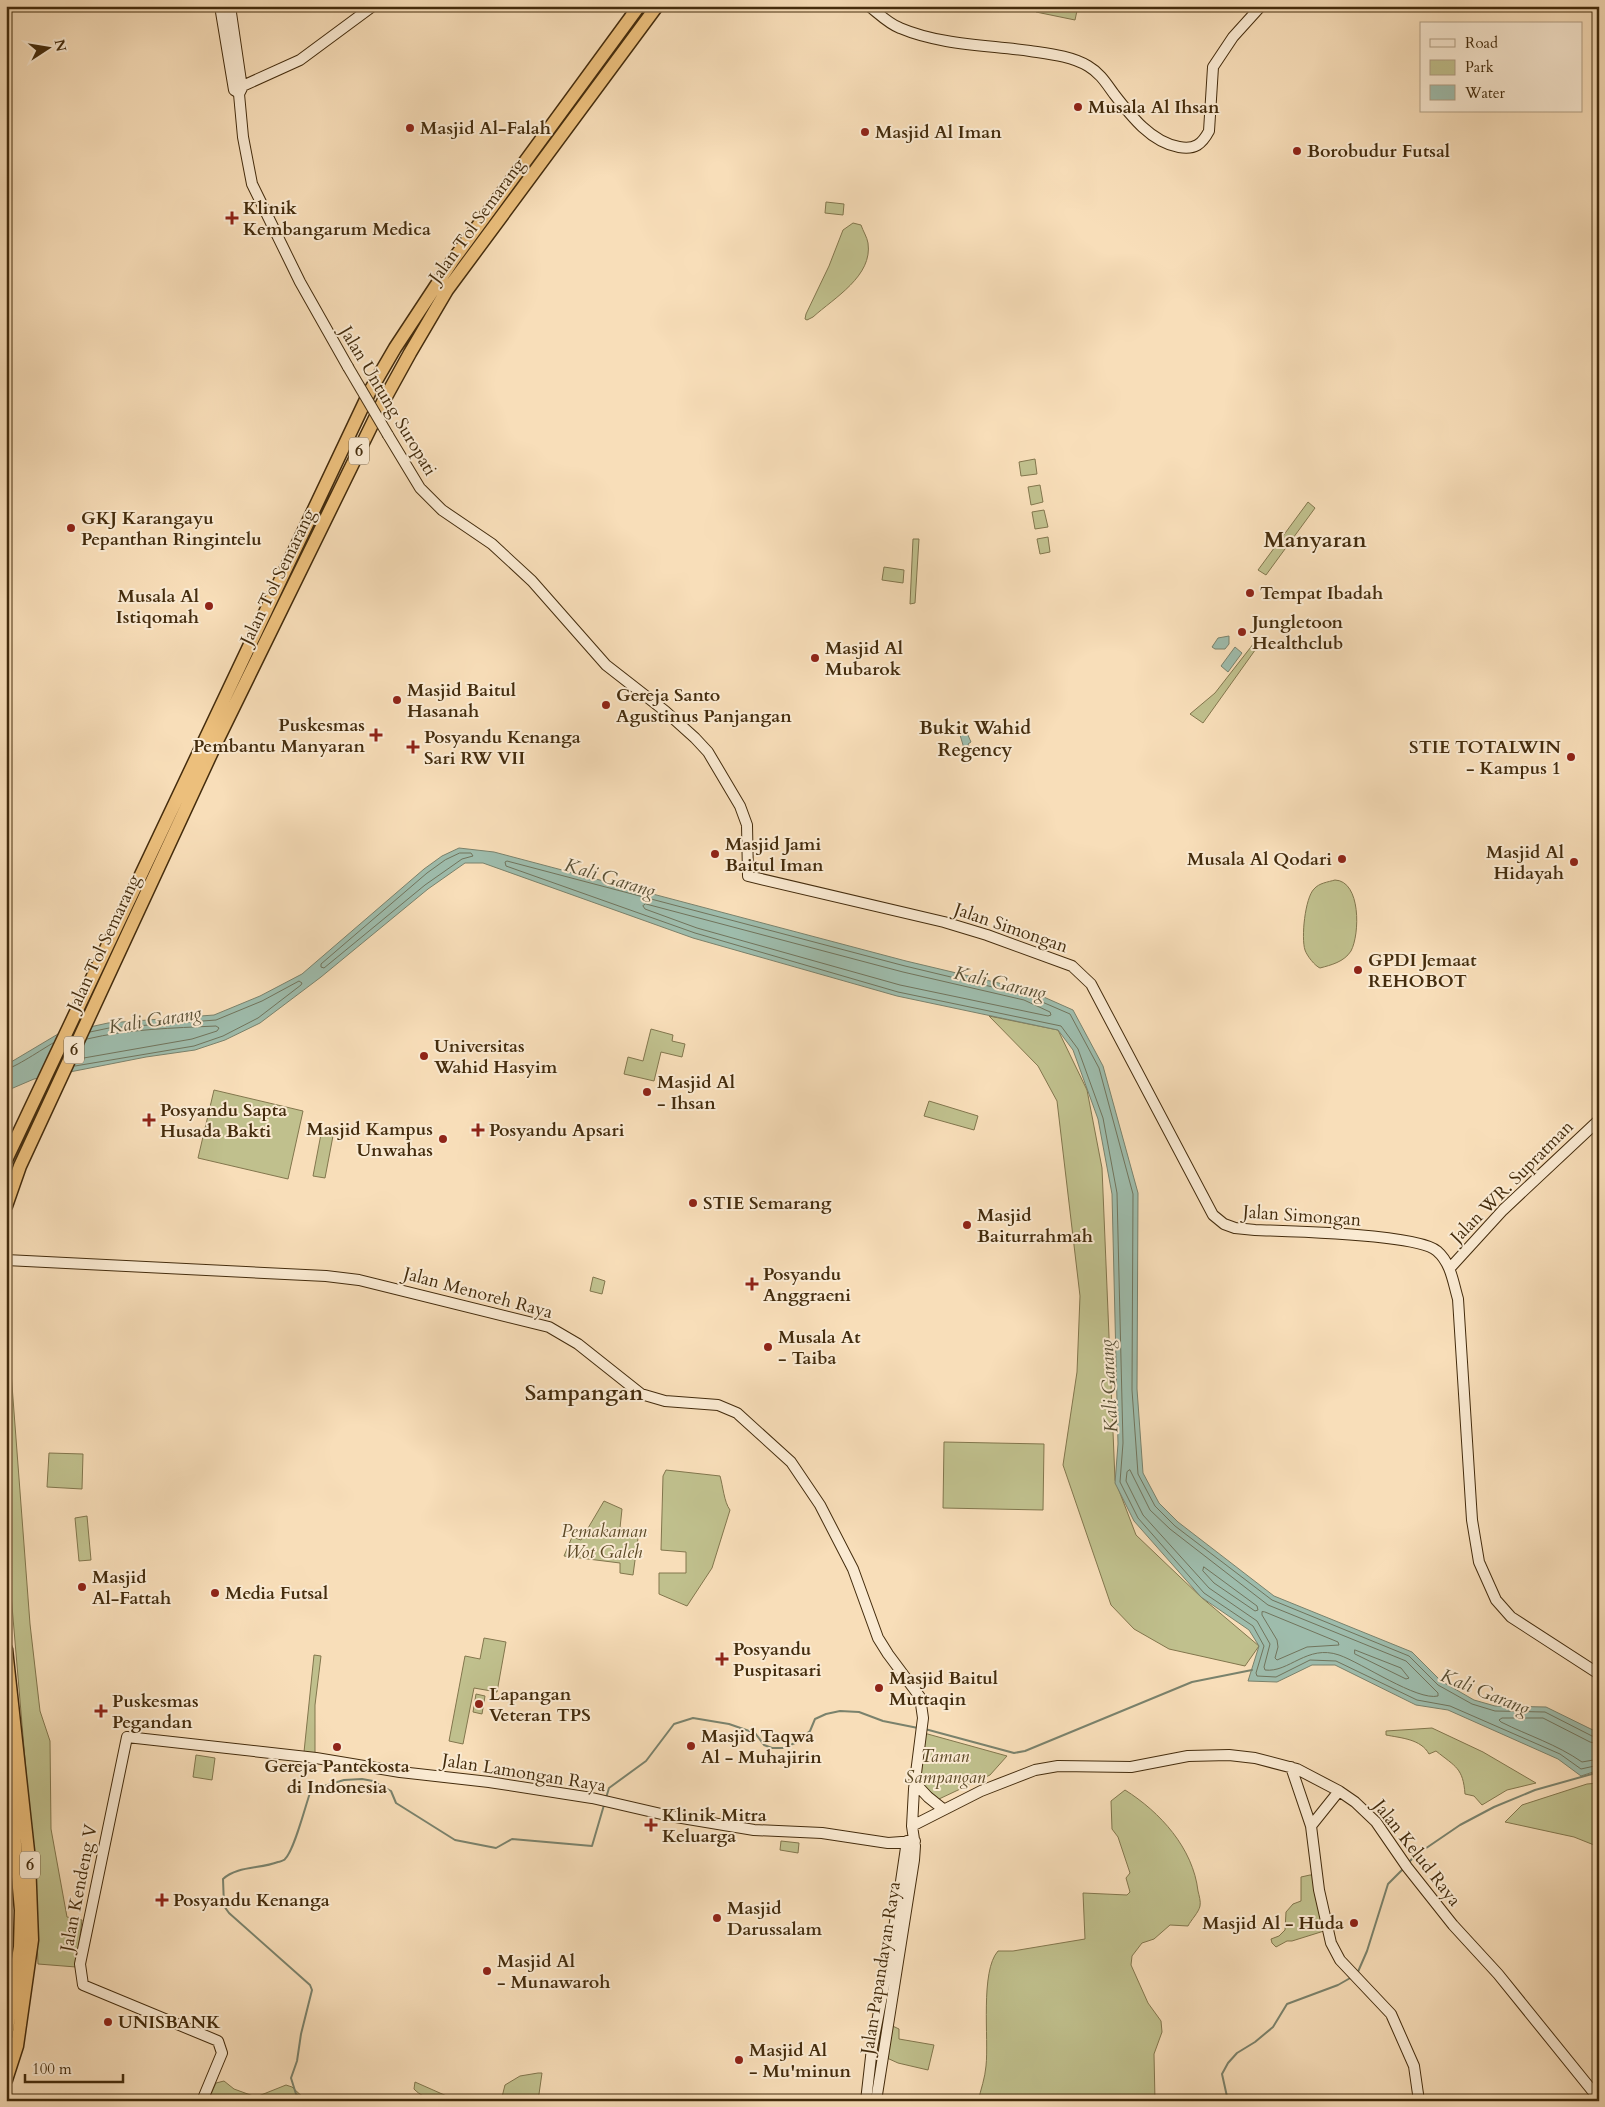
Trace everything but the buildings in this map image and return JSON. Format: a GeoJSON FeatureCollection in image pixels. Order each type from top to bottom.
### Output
{"type":"FeatureCollection","features":[{"type":"Feature","properties":{"kind":"highway","name":"Jalan Tol Semarang"},"geometry":{"type":"LineString","coordinates":[[6,1206],[20,1166],[121,933],[370,391],[395,348],[452,260],[639,6]]}},
{"type":"Feature","properties":{"kind":"highway","name":"Jalan Tol Semarang"},"geometry":{"type":"LineString","coordinates":[[6,1160],[217,741],[383,402],[410,353],[447,290],[657,6]]}},
{"type":"Feature","properties":{"kind":"highway","name":"6"},"geometry":{"type":"LineString","coordinates":[[6,1649],[29,1860],[32,1905],[32,1940],[26,1990],[17,2046],[6,2080]]}},
{"type":"Feature","properties":{"kind":"highway","name":"6"},"geometry":{"type":"LineString","coordinates":[[6,1743],[21,1910],[19,1956],[6,2036]]}},
{"type":"Feature","properties":{"kind":"main road","name":"Jalan Untung Suropati"},"geometry":{"type":"LineString","coordinates":[[220,6],[238,90]]}},
{"type":"Feature","properties":{"kind":"main road","name":"Jalan Untung Suropati"},"geometry":{"type":"LineString","coordinates":[[230,6],[243,137],[252,184],[300,282],[388,435],[420,488],[442,510],[492,544],[532,581],[606,665],[665,711],[708,752],[740,806],[747,825],[748,876]]}},
{"type":"Feature","properties":{"kind":"main road"},"geometry":{"type":"LineString","coordinates":[[238,90],[300,60],[373,6]]}},
{"type":"Feature","properties":{"kind":"main road"},"geometry":{"type":"LineString","coordinates":[[869,6],[898,28],[917,34],[963,44],[1056,55],[1079,61],[1097,71],[1134,118],[1157,140],[1167,145],[1189,149],[1197,146],[1209,131],[1213,67],[1233,37],[1261,6]]}},
{"type":"Feature","properties":{"kind":"main road","name":"Jalan Simongan"},"geometry":{"type":"LineString","coordinates":[[748,876],[944,922],[987,935],[1072,966],[1091,984],[1162,1115],[1203,1200],[1217,1219],[1235,1228],[1409,1240],[1430,1245],[1441,1255],[1450,1268],[1458,1299],[1472,1520],[1479,1562],[1496,1600],[1511,1617],[1599,1674]]}},
{"type":"Feature","properties":{"kind":"main road","name":"Jalan WR. Supratman"},"geometry":{"type":"LineString","coordinates":[[1450,1268],[1504,1210],[1599,1120]]}},
{"type":"Feature","properties":{"kind":"main road","name":"Jalan Menoreh Raya"},"geometry":{"type":"LineString","coordinates":[[6,1260],[287,1273],[359,1280],[549,1327],[578,1344],[641,1394],[665,1401],[718,1405],[729,1409],[748,1421],[791,1462],[820,1505],[853,1569],[878,1638],[920,1696],[923,1722],[914,1782],[911,1836]]}},
{"type":"Feature","properties":{"kind":"main road","name":"Jalan Lamongan Raya"},"geometry":{"type":"LineString","coordinates":[[127,1737],[316,1758],[389,1771],[489,1782],[594,1798],[670,1816],[754,1830],[822,1833],[895,1843],[911,1836]]}},
{"type":"Feature","properties":{"kind":"main road","name":"Jalan Kendeng V"},"geometry":{"type":"LineString","coordinates":[[127,1737],[80,1964],[83,1985],[218,2041],[222,2053],[202,2101]]}},
{"type":"Feature","properties":{"kind":"main road","name":"Jalan Kelud Raya"},"geometry":{"type":"LineString","coordinates":[[911,1836],[943,1809],[980,1791],[1035,1770],[1058,1766],[1132,1767],[1188,1756],[1220,1755],[1255,1758],[1291,1768],[1339,1791],[1356,1802],[1376,1822],[1407,1867],[1453,1924],[1498,1974],[1599,2099]]}},
{"type":"Feature","properties":{"kind":"main road"},"geometry":{"type":"LineString","coordinates":[[1291,1768],[1312,1826],[1319,1890],[1328,1933],[1337,1955],[1356,1978],[1391,2014],[1414,2066],[1419,2101]]}},
{"type":"Feature","properties":{"kind":"main road"},"geometry":{"type":"LineString","coordinates":[[914,1782],[943,1809]]}},
{"type":"Feature","properties":{"kind":"main road"},"geometry":{"type":"LineString","coordinates":[[1312,1826],[1339,1791]]}},
{"type":"Feature","properties":{"kind":"main road","name":"Jalan Papandayan Raya"},"geometry":{"type":"LineString","coordinates":[[866,2101],[872,2048],[897,1943],[914,1860],[911,1836]]}},
{"type":"Feature","properties":{"kind":"main road","name":"Jalan Papandayan Raya"},"geometry":{"type":"LineString","coordinates":[[876,2101],[897,1943]]}},
{"type":"Feature","properties":{"kind":"green space"},"geometry":{"type":"Polygon","coordinates":[[[1038,6],[1078,6],[1075,20],[1036,12],[1038,6]]]}},
{"type":"Feature","properties":{"kind":"green space"},"geometry":{"type":"Polygon","coordinates":[[[826,202],[844,204],[843,215],[825,213],[826,202]]]}},
{"type":"Feature","properties":{"kind":"green space"},"geometry":{"type":"Polygon","coordinates":[[[853,223],[861,225],[868,243],[868,255],[864,266],[858,276],[841,294],[807,320],[805,319],[806,314],[829,266],[843,230],[853,223]]]}},
{"type":"Feature","properties":{"kind":"green space"},"geometry":{"type":"Polygon","coordinates":[[[1035,459],[1037,474],[1021,476],[1019,462],[1035,459]]]}},
{"type":"Feature","properties":{"kind":"green space"},"geometry":{"type":"Polygon","coordinates":[[[1040,485],[1043,502],[1031,505],[1028,487],[1040,485]]]}},
{"type":"Feature","properties":{"kind":"green space"},"geometry":{"type":"Polygon","coordinates":[[[1308,502],[1315,508],[1266,575],[1258,570],[1308,502]]]}},
{"type":"Feature","properties":{"kind":"green space"},"geometry":{"type":"Polygon","coordinates":[[[1044,510],[1048,527],[1035,529],[1032,512],[1044,510]]]}},
{"type":"Feature","properties":{"kind":"green space"},"geometry":{"type":"Polygon","coordinates":[[[1048,537],[1050,552],[1040,554],[1037,539],[1048,537]]]}},
{"type":"Feature","properties":{"kind":"green space"},"geometry":{"type":"Polygon","coordinates":[[[913,539],[919,539],[915,603],[910,604],[913,539]]]}},
{"type":"Feature","properties":{"kind":"green space"},"geometry":{"type":"Polygon","coordinates":[[[884,567],[904,570],[903,583],[882,580],[884,567]]]}},
{"type":"Feature","properties":{"kind":"green space"},"geometry":{"type":"Polygon","coordinates":[[[1254,643],[1258,646],[1203,723],[1190,714],[1215,693],[1254,643]]]}},
{"type":"Feature","properties":{"kind":"green space"},"geometry":{"type":"Polygon","coordinates":[[[1335,880],[1344,883],[1350,889],[1354,898],[1357,921],[1356,933],[1351,951],[1345,958],[1320,968],[1311,960],[1305,950],[1303,937],[1306,909],[1311,894],[1316,887],[1335,880]]]}},
{"type":"Feature","properties":{"kind":"green space"},"geometry":{"type":"Polygon","coordinates":[[[989,1016],[1058,1030],[1087,1090],[1102,1168],[1115,1480],[1136,1535],[1201,1597],[1259,1646],[1245,1666],[1169,1649],[1134,1629],[1111,1605],[1063,1465],[1077,1372],[1080,1296],[1057,1101],[1038,1066],[989,1016]]]}},
{"type":"Feature","properties":{"kind":"green space"},"geometry":{"type":"Polygon","coordinates":[[[651,1029],[673,1035],[672,1041],[685,1044],[682,1057],[661,1052],[654,1081],[624,1074],[628,1057],[643,1061],[651,1029]]]}},
{"type":"Feature","properties":{"kind":"green space"},"geometry":{"type":"Polygon","coordinates":[[[214,1090],[303,1111],[288,1179],[198,1158],[214,1090]]]}},
{"type":"Feature","properties":{"kind":"green space"},"geometry":{"type":"Polygon","coordinates":[[[929,1101],[978,1116],[974,1130],[924,1116],[929,1101]]]}},
{"type":"Feature","properties":{"kind":"green space"},"geometry":{"type":"Polygon","coordinates":[[[321,1134],[333,1136],[325,1178],[313,1176],[321,1134]]]}},
{"type":"Feature","properties":{"kind":"green space"},"geometry":{"type":"Polygon","coordinates":[[[6,1270],[9,1270],[11,1372],[30,1624],[40,1711],[50,1741],[51,1829],[67,1917],[82,1920],[76,1967],[38,1964],[34,1866],[6,1535],[6,1270]]]}},
{"type":"Feature","properties":{"kind":"green space"},"geometry":{"type":"Polygon","coordinates":[[[593,1277],[605,1281],[602,1294],[590,1291],[593,1277]]]}},
{"type":"Feature","properties":{"kind":"green space"},"geometry":{"type":"Polygon","coordinates":[[[944,1442],[1044,1444],[1043,1510],[943,1508],[944,1442]]]}},
{"type":"Feature","properties":{"kind":"green space"},"geometry":{"type":"Polygon","coordinates":[[[49,1453],[83,1454],[82,1489],[47,1487],[49,1453]]]}},
{"type":"Feature","properties":{"kind":"green space"},"geometry":{"type":"Polygon","coordinates":[[[666,1470],[720,1476],[730,1510],[712,1568],[687,1606],[659,1594],[659,1573],[686,1573],[686,1552],[661,1550],[663,1476],[666,1470]]]}},
{"type":"Feature","properties":{"kind":"green space","name":"Pemakaman Wot Galeh"},"geometry":{"type":"Polygon","coordinates":[[[604,1501],[622,1509],[620,1528],[639,1531],[633,1575],[620,1573],[620,1563],[564,1556],[572,1537],[581,1540],[604,1501]]]}},
{"type":"Feature","properties":{"kind":"green space"},"geometry":{"type":"Polygon","coordinates":[[[87,1516],[91,1560],[79,1561],[75,1518],[87,1516]]]}},
{"type":"Feature","properties":{"kind":"green space"},"geometry":{"type":"Polygon","coordinates":[[[484,1638],[506,1642],[497,1692],[474,1688],[463,1744],[449,1741],[465,1656],[480,1659],[484,1638]]]}},
{"type":"Feature","properties":{"kind":"green space"},"geometry":{"type":"Polygon","coordinates":[[[314,1655],[321,1656],[315,1705],[315,1754],[304,1752],[314,1655]]]}},
{"type":"Feature","properties":{"kind":"green space","name":"Lapangan Veteran TPS"},"geometry":{"type":"Polygon","coordinates":[[[476,1694],[485,1696],[482,1714],[473,1712],[476,1694]]]}},
{"type":"Feature","properties":{"kind":"green space"},"geometry":{"type":"Polygon","coordinates":[[[1432,1728],[1483,1752],[1536,1783],[1507,1790],[1482,1805],[1474,1796],[1465,1794],[1460,1773],[1436,1751],[1429,1754],[1416,1742],[1386,1735],[1386,1731],[1432,1728]]]}},
{"type":"Feature","properties":{"kind":"green space","name":"Taman Sampangan"},"geometry":{"type":"Polygon","coordinates":[[[924,1733],[1007,1756],[990,1775],[939,1799],[922,1785],[918,1775],[924,1733]]]}},
{"type":"Feature","properties":{"kind":"green space"},"geometry":{"type":"Polygon","coordinates":[[[196,1755],[215,1758],[212,1780],[193,1777],[196,1755]]]}},
{"type":"Feature","properties":{"kind":"green space"},"geometry":{"type":"Polygon","coordinates":[[[1599,1783],[1599,1847],[1574,1837],[1505,1822],[1522,1805],[1587,1784],[1599,1783]]]}},
{"type":"Feature","properties":{"kind":"green space"},"geometry":{"type":"Polygon","coordinates":[[[1125,1790],[1162,1820],[1182,1846],[1195,1875],[1200,1901],[1197,1913],[1188,1926],[1170,1925],[1154,1939],[1142,1943],[1132,1956],[1131,1965],[1148,2003],[1161,2021],[1162,2032],[1154,2054],[1155,2101],[978,2101],[986,2066],[986,2006],[989,1974],[992,1961],[998,1951],[1013,1951],[1085,1939],[1083,1893],[1127,1895],[1130,1892],[1126,1878],[1130,1873],[1118,1837],[1112,1829],[1111,1801],[1125,1790]]]}},
{"type":"Feature","properties":{"kind":"green space"},"geometry":{"type":"Polygon","coordinates":[[[781,1841],[799,1843],[798,1853],[780,1850],[781,1841]]]}},
{"type":"Feature","properties":{"kind":"green space"},"geometry":{"type":"Polygon","coordinates":[[[1316,1875],[1324,1931],[1287,1941],[1276,1947],[1271,1939],[1279,1936],[1285,1930],[1286,1912],[1293,1904],[1301,1901],[1301,1877],[1316,1875]]]}},
{"type":"Feature","properties":{"kind":"green space"},"geometry":{"type":"Polygon","coordinates":[[[882,2021],[899,2029],[899,2039],[934,2045],[928,2070],[898,2063],[876,2053],[882,2021]]]}},
{"type":"Feature","properties":{"kind":"green space"},"geometry":{"type":"Polygon","coordinates":[[[542,2073],[538,2101],[501,2101],[505,2085],[520,2076],[542,2073]]]}},
{"type":"Feature","properties":{"kind":"green space"},"geometry":{"type":"Polygon","coordinates":[[[224,2081],[234,2089],[256,2097],[286,2085],[292,2087],[307,2101],[208,2101],[216,2083],[224,2081]]]}},
{"type":"Feature","properties":{"kind":"green space"},"geometry":{"type":"Polygon","coordinates":[[[415,2082],[458,2101],[440,2100],[423,2096],[414,2089],[415,2082]]]}},
{"type":"Feature","properties":{"kind":"water"},"geometry":{"type":"Polygon","coordinates":[[[1229,636],[1229,644],[1225,649],[1215,649],[1212,647],[1218,638],[1229,636]]]}},
{"type":"Feature","properties":{"kind":"water"},"geometry":{"type":"Polygon","coordinates":[[[1235,647],[1242,653],[1228,672],[1221,666],[1235,647]]]}},
{"type":"Feature","properties":{"kind":"water"},"geometry":{"type":"Polygon","coordinates":[[[967,733],[971,742],[968,744],[972,753],[966,755],[960,735],[967,733]]]}},
{"type":"Feature","properties":{"kind":"water","name":"Kali Garang"},"geometry":{"type":"Polygon","coordinates":[[[459,848],[494,852],[906,961],[1028,990],[1073,1010],[1103,1066],[1138,1193],[1137,1389],[1143,1473],[1159,1503],[1178,1522],[1274,1596],[1412,1652],[1441,1681],[1474,1700],[1495,1706],[1546,1707],[1599,1733],[1599,1770],[1581,1776],[1558,1759],[1448,1710],[1416,1705],[1335,1665],[1312,1665],[1277,1682],[1248,1681],[1259,1646],[1249,1630],[1201,1597],[1134,1521],[1115,1483],[1118,1444],[1112,1194],[1098,1119],[1073,1050],[1058,1030],[897,996],[693,938],[483,863],[465,863],[428,889],[321,977],[260,1023],[225,1040],[195,1050],[146,1057],[34,1079],[6,1091],[6,1065],[58,1034],[108,1023],[214,1015],[260,996],[302,974],[424,869],[442,856],[459,848]]]}},
{"type":"Feature","properties":{"kind":"waterway"},"geometry":{"type":"LineString","coordinates":[[925,1729],[1014,1753],[1025,1751],[1192,1682],[1252,1670]]}},
{"type":"Feature","properties":{"kind":"waterway"},"geometry":{"type":"LineString","coordinates":[[606,1798],[609,1788],[646,1761],[674,1724],[693,1718],[729,1724],[755,1733],[764,1745],[772,1748],[783,1748],[795,1743],[810,1731],[815,1719],[840,1711],[859,1712],[883,1721],[918,1728]]}},
{"type":"Feature","properties":{"kind":"waterway"},"geometry":{"type":"LineString","coordinates":[[1409,1862],[1416,1855],[1460,1825],[1494,1807],[1535,1790],[1599,1772]]}},
{"type":"Feature","properties":{"kind":"waterway"},"geometry":{"type":"LineString","coordinates":[[305,2101],[296,2094],[291,2078],[297,2061],[301,2034],[312,1990],[310,1985],[229,1913],[224,1906],[223,1879],[235,1872],[285,1859],[296,1838],[310,1793],[324,1786],[344,1780],[362,1779],[373,1781],[391,1791],[396,1803],[455,1840],[496,1848],[512,1839],[592,1846],[604,1805]]}},
{"type":"Feature","properties":{"kind":"waterway"},"geometry":{"type":"LineString","coordinates":[[1357,1974],[1367,1951],[1388,1884],[1404,1868]]}},
{"type":"Feature","properties":{"kind":"waterway"},"geometry":{"type":"LineString","coordinates":[[1228,2101],[1222,2074],[1228,2063],[1237,2053],[1255,2042],[1273,2027],[1287,2004],[1338,1985],[1352,1977]]}},
{"type":"Feature","properties":{"kind":"place","name":"Musala Al Ihsan"},"geometry":{"type":"Point","coordinates":[1078,107]}},
{"type":"Feature","properties":{"kind":"place","name":"Masjid Al-Falah"},"geometry":{"type":"Point","coordinates":[410,128]}},
{"type":"Feature","properties":{"kind":"place","name":"Masjid Al Iman"},"geometry":{"type":"Point","coordinates":[865,132]}},
{"type":"Feature","properties":{"kind":"place","name":"Borobudur Futsal"},"geometry":{"type":"Point","coordinates":[1297,151]}},
{"type":"Feature","properties":{"kind":"place","name":"Klinik Kembangarum Medica"},"geometry":{"type":"Point","coordinates":[232,218]}},
{"type":"Feature","properties":{"kind":"place","name":"GKJ Karangayu Pepanthan Ringintelu"},"geometry":{"type":"Point","coordinates":[71,528]}},
{"type":"Feature","properties":{"kind":"place","name":"Tempat Ibadah"},"geometry":{"type":"Point","coordinates":[1250,593]}},
{"type":"Feature","properties":{"kind":"place","name":"Musala Al Istiqomah"},"geometry":{"type":"Point","coordinates":[209,606]}},
{"type":"Feature","properties":{"kind":"place","name":"Jungletoon Healthclub"},"geometry":{"type":"Point","coordinates":[1242,632]}},
{"type":"Feature","properties":{"kind":"place","name":"Masjid Al Mubarok"},"geometry":{"type":"Point","coordinates":[815,658]}},
{"type":"Feature","properties":{"kind":"place","name":"Masjid Baitul Hasanah"},"geometry":{"type":"Point","coordinates":[397,700]}},
{"type":"Feature","properties":{"kind":"place","name":"Gereja Santo Agustinus Panjangan"},"geometry":{"type":"Point","coordinates":[606,705]}},
{"type":"Feature","properties":{"kind":"place","name":"Puskesmas Pembantu Manyaran"},"geometry":{"type":"Point","coordinates":[376,735]}},
{"type":"Feature","properties":{"kind":"place","name":"Posyandu Kenanga Sari RW VII"},"geometry":{"type":"Point","coordinates":[413,747]}},
{"type":"Feature","properties":{"kind":"place","name":"STIE TOTALWIN - Kampus 1"},"geometry":{"type":"Point","coordinates":[1571,757]}},
{"type":"Feature","properties":{"kind":"place","name":"Masjid Jami Baitul Iman"},"geometry":{"type":"Point","coordinates":[715,854]}},
{"type":"Feature","properties":{"kind":"place","name":"Musala Al Qodari"},"geometry":{"type":"Point","coordinates":[1342,859]}},
{"type":"Feature","properties":{"kind":"place","name":"Masjid Al Hidayah"},"geometry":{"type":"Point","coordinates":[1574,862]}},
{"type":"Feature","properties":{"kind":"place","name":"GPDI Jemaat REHOBOT"},"geometry":{"type":"Point","coordinates":[1358,970]}},
{"type":"Feature","properties":{"kind":"place","name":"Universitas Wahid Hasyim"},"geometry":{"type":"Point","coordinates":[424,1056]}},
{"type":"Feature","properties":{"kind":"place","name":"Masjid Al - Ihsan"},"geometry":{"type":"Point","coordinates":[647,1092]}},
{"type":"Feature","properties":{"kind":"place","name":"Posyandu Sapta Husada Bakti"},"geometry":{"type":"Point","coordinates":[149,1120]}},
{"type":"Feature","properties":{"kind":"place","name":"Posyandu Apsari"},"geometry":{"type":"Point","coordinates":[478,1130]}},
{"type":"Feature","properties":{"kind":"place","name":"Masjid Kampus Unwahas"},"geometry":{"type":"Point","coordinates":[443,1139]}},
{"type":"Feature","properties":{"kind":"place","name":"STIE Semarang"},"geometry":{"type":"Point","coordinates":[693,1203]}},
{"type":"Feature","properties":{"kind":"place","name":"Masjid Baiturrahmah"},"geometry":{"type":"Point","coordinates":[967,1225]}},
{"type":"Feature","properties":{"kind":"place","name":"Posyandu Anggraeni"},"geometry":{"type":"Point","coordinates":[752,1284]}},
{"type":"Feature","properties":{"kind":"place","name":"Musala At - Taiba"},"geometry":{"type":"Point","coordinates":[768,1347]}},
{"type":"Feature","properties":{"kind":"place","name":"Masjid Al-Fattah"},"geometry":{"type":"Point","coordinates":[82,1587]}},
{"type":"Feature","properties":{"kind":"place","name":"Media Futsal"},"geometry":{"type":"Point","coordinates":[215,1593]}},
{"type":"Feature","properties":{"kind":"place","name":"Posyandu Puspitasari"},"geometry":{"type":"Point","coordinates":[722,1659]}},
{"type":"Feature","properties":{"kind":"place","name":"Masjid Baitul Muttaqin"},"geometry":{"type":"Point","coordinates":[879,1688]}},
{"type":"Feature","properties":{"kind":"place","name":"Lapangan Veteran TPS"},"geometry":{"type":"Point","coordinates":[479,1704]}},
{"type":"Feature","properties":{"kind":"place","name":"Puskesmas Pegandan"},"geometry":{"type":"Point","coordinates":[101,1711]}},
{"type":"Feature","properties":{"kind":"place","name":"Masjid Taqwa Al - Muhajirin"},"geometry":{"type":"Point","coordinates":[691,1746]}},
{"type":"Feature","properties":{"kind":"place","name":"Gereja Pantekosta di Indonesia"},"geometry":{"type":"Point","coordinates":[337,1747]}},
{"type":"Feature","properties":{"kind":"place","name":"Klinik Mitra Keluarga"},"geometry":{"type":"Point","coordinates":[651,1825]}},
{"type":"Feature","properties":{"kind":"place","name":"Posyandu Kenanga"},"geometry":{"type":"Point","coordinates":[162,1900]}},
{"type":"Feature","properties":{"kind":"place","name":"Masjid Darussalam"},"geometry":{"type":"Point","coordinates":[717,1918]}},
{"type":"Feature","properties":{"kind":"place","name":"Masjid Al - Huda"},"geometry":{"type":"Point","coordinates":[1354,1923]}},
{"type":"Feature","properties":{"kind":"place","name":"Masjid Al - Munawaroh"},"geometry":{"type":"Point","coordinates":[487,1971]}},
{"type":"Feature","properties":{"kind":"place","name":"UNISBANK"},"geometry":{"type":"Point","coordinates":[108,2022]}},
{"type":"Feature","properties":{"kind":"place","name":"Masjid Al - Mu'minun"},"geometry":{"type":"Point","coordinates":[739,2060]}},
{"type":"Feature","properties":{"kind":"district","name":"Manyaran"},"geometry":{"type":"Point","coordinates":[1315,540]}},
{"type":"Feature","properties":{"kind":"district","name":"Bukit Wahid Regency"},"geometry":{"type":"Point","coordinates":[975,739]}},
{"type":"Feature","properties":{"kind":"district","name":"Sampangan"},"geometry":{"type":"Point","coordinates":[584,1393]}}]}
